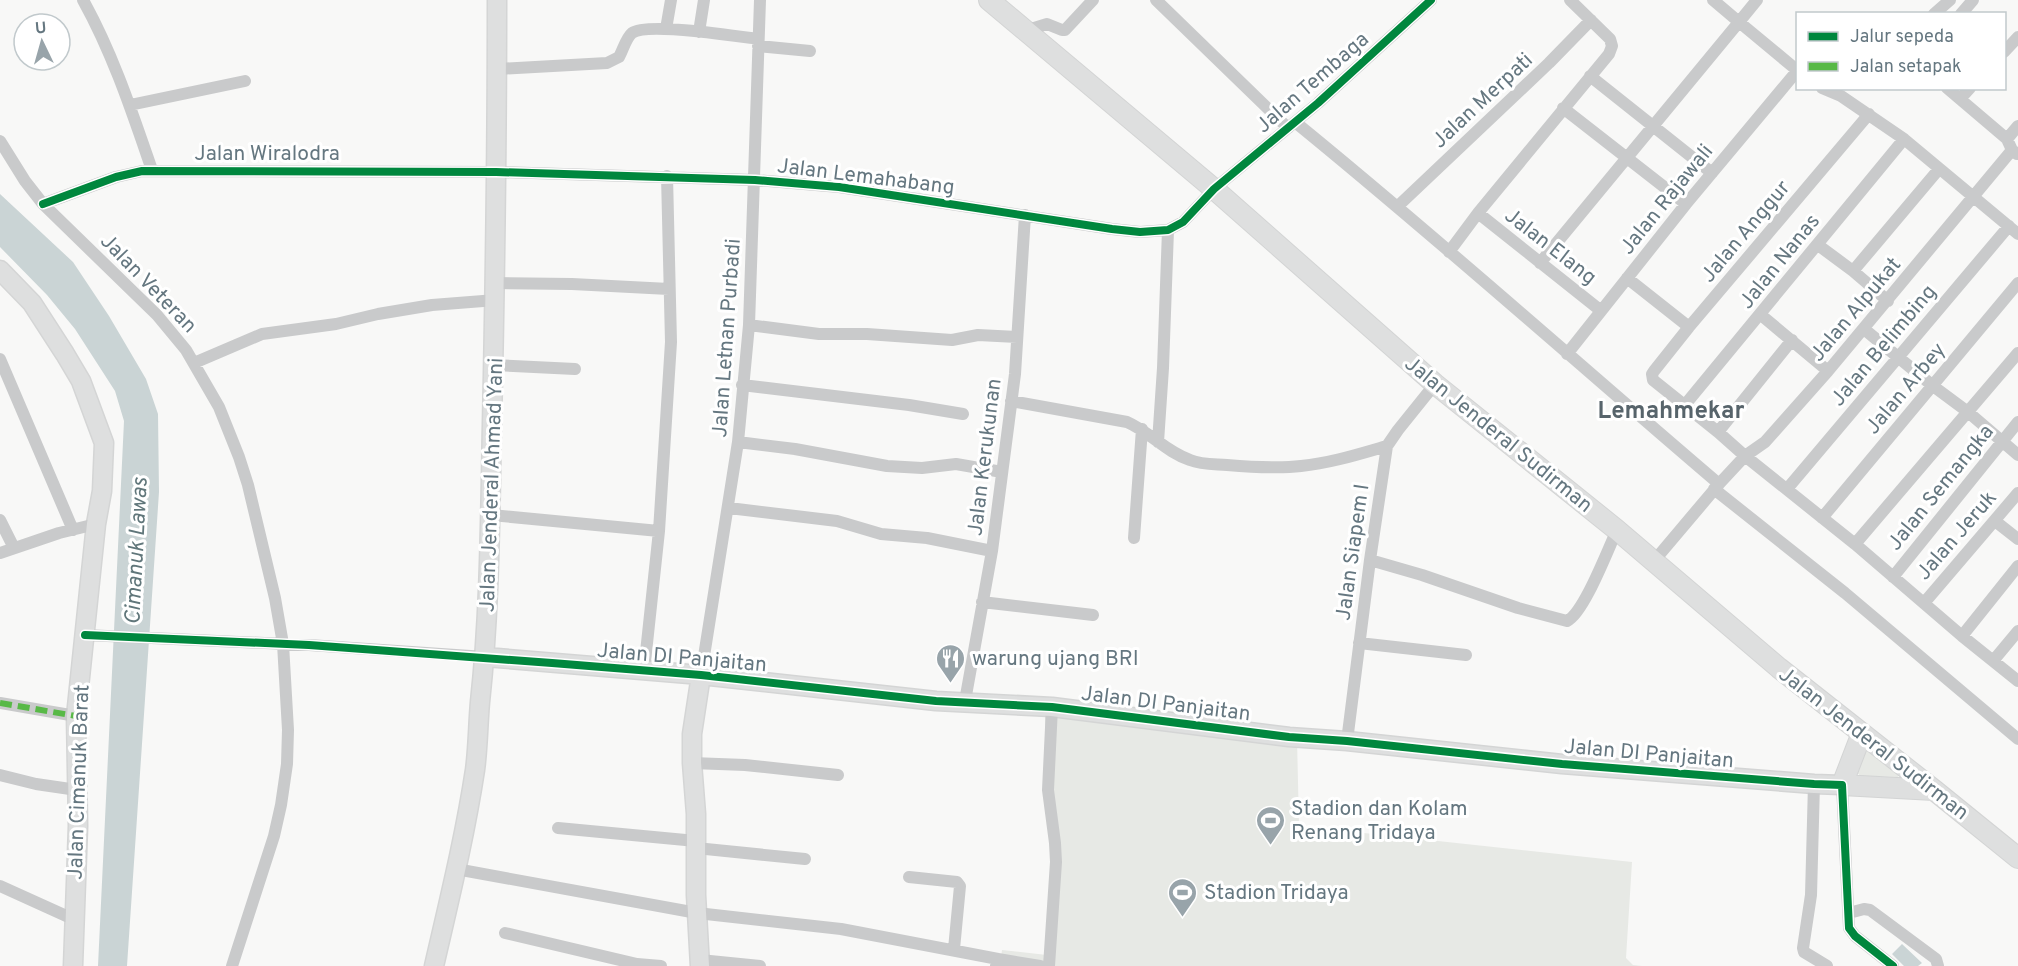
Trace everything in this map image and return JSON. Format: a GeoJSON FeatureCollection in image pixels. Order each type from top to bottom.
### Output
{"type":"FeatureCollection","features":[{"type":"Feature","properties":{"kind":"main road","name":"Jalan Jenderal Sudirman"},"geometry":{"type":"LineString","coordinates":[[997,2],[1435,384],[1617,530],[1779,668],[2018,858]]}},
{"type":"Feature","properties":{"kind":"main road"},"geometry":{"type":"LineString","coordinates":[[1862,733],[1842,785],[1934,790]]}},
{"type":"Feature","properties":{"kind":"street"},"geometry":{"type":"LineString","coordinates":[[83,0],[111,55],[152,170]]}},
{"type":"Feature","properties":{"kind":"street","name":"Jalan Jenderal Ahmad Yani"},"geometry":{"type":"LineString","coordinates":[[434,966],[467,824],[476,767],[485,657],[494,365],[497,0]]}},
{"type":"Feature","properties":{"kind":"street"},"geometry":{"type":"LineString","coordinates":[[666,29],[671,0]]}},
{"type":"Feature","properties":{"kind":"street"},"geometry":{"type":"LineString","coordinates":[[699,32],[704,0]]}},
{"type":"Feature","properties":{"kind":"street","name":"Jalan Letnan Purbadi"},"geometry":{"type":"LineString","coordinates":[[701,675],[729,508],[749,325],[760,0]]}},
{"type":"Feature","properties":{"kind":"street"},"geometry":{"type":"LineString","coordinates":[[1029,32],[1047,24],[1065,30],[1093,0]]}},
{"type":"Feature","properties":{"kind":"street"},"geometry":{"type":"LineString","coordinates":[[1156,0],[1291,125],[1398,206],[1716,486],[2018,739]]}},
{"type":"Feature","properties":{"kind":"street","name":"Jalan Tembaga"},"geometry":{"type":"LineString","coordinates":[[1214,189],[1291,125],[1431,0]]}},
{"type":"Feature","properties":{"kind":"street"},"geometry":{"type":"LineString","coordinates":[[1449,252],[1478,213],[1609,54],[1612,46],[1610,39],[1569,0]]}},
{"type":"Feature","properties":{"kind":"street"},"geometry":{"type":"LineString","coordinates":[[1713,0],[1796,70]]}},
{"type":"Feature","properties":{"kind":"street"},"geometry":{"type":"LineString","coordinates":[[1540,263],[1757,0]]}},
{"type":"Feature","properties":{"kind":"street"},"geometry":{"type":"LineString","coordinates":[[1936,12],[1950,0]]}},
{"type":"Feature","properties":{"kind":"street"},"geometry":{"type":"LineString","coordinates":[[1963,12],[1973,0]]}},
{"type":"Feature","properties":{"kind":"street","name":"Jalan Merpati"},"geometry":{"type":"LineString","coordinates":[[1398,206],[1549,63],[1591,20]]}},
{"type":"Feature","properties":{"kind":"street"},"geometry":{"type":"LineString","coordinates":[[498,69],[607,63],[619,57],[632,33],[637,30],[666,29],[699,32],[810,51]]}},
{"type":"Feature","properties":{"kind":"street"},"geometry":{"type":"LineString","coordinates":[[2006,50],[2018,37]]}},
{"type":"Feature","properties":{"kind":"street","name":"Jalan Rajawali"},"geometry":{"type":"LineString","coordinates":[[1567,354],[1686,204],[1796,72]]}},
{"type":"Feature","properties":{"kind":"street"},"geometry":{"type":"LineString","coordinates":[[1590,76],[1712,174]]}},
{"type":"Feature","properties":{"kind":"street"},"geometry":{"type":"LineString","coordinates":[[130,105],[244,81]]}},
{"type":"Feature","properties":{"kind":"street"},"geometry":{"type":"LineString","coordinates":[[1827,90],[1841,96],[1904,139],[2013,230]]}},
{"type":"Feature","properties":{"kind":"street"},"geometry":{"type":"LineString","coordinates":[[1949,90],[2012,148]]}},
{"type":"Feature","properties":{"kind":"street"},"geometry":{"type":"LineString","coordinates":[[1960,99],[1968,90]]}},
{"type":"Feature","properties":{"kind":"street"},"geometry":{"type":"LineString","coordinates":[[1563,108],[1686,204]]}},
{"type":"Feature","properties":{"kind":"street","name":"Jalan Anggur"},"geometry":{"type":"LineString","coordinates":[[1684,406],[1653,380],[1652,374],[1869,114]]}},
{"type":"Feature","properties":{"kind":"street","name":"Jalan Alpukat"},"geometry":{"type":"LineString","coordinates":[[1654,561],[1716,486],[1745,456],[1765,442],[1888,301],[2012,148],[2018,126]]}},
{"type":"Feature","properties":{"kind":"street","name":"Jalan Nanas"},"geometry":{"type":"LineString","coordinates":[[1684,406],[1904,139]]}},
{"type":"Feature","properties":{"kind":"street","name":"Jalan Veteran"},"geometry":{"type":"LineString","coordinates":[[0,141],[25,181],[43,204],[164,322],[194,363],[219,407],[239,457],[275,598],[283,644],[288,730],[287,764],[274,836],[232,966]]}},
{"type":"Feature","properties":{"kind":"street","name":"Jalan Wiralodra"},"geometry":{"type":"LineString","coordinates":[[43,204],[116,177],[152,170],[495,172]]}},
{"type":"Feature","properties":{"kind":"street"},"geometry":{"type":"LineString","coordinates":[[1853,271],[1939,170]]}},
{"type":"Feature","properties":{"kind":"street","name":"Jalan Lemahabang"},"geometry":{"type":"LineString","coordinates":[[495,172],[667,176],[839,187],[1140,232],[1168,230]]}},
{"type":"Feature","properties":{"kind":"street"},"geometry":{"type":"LineString","coordinates":[[644,670],[659,531],[671,342],[667,176]]}},
{"type":"Feature","properties":{"kind":"street"},"geometry":{"type":"LineString","coordinates":[[1158,442],[1168,230],[1183,222],[1214,189]]}},
{"type":"Feature","properties":{"kind":"street","name":"Jalan Elang"},"geometry":{"type":"LineString","coordinates":[[1478,213],[1600,310]]}},
{"type":"Feature","properties":{"kind":"street","name":"Jalan Kerukunan"},"geometry":{"type":"LineString","coordinates":[[965,701],[992,551],[1011,401],[1025,215]]}},
{"type":"Feature","properties":{"kind":"street","name":"Jalan Belimbing"},"geometry":{"type":"LineString","coordinates":[[1787,489],[1899,357],[2013,230]]}},
{"type":"Feature","properties":{"kind":"street"},"geometry":{"type":"LineString","coordinates":[[1818,244],[1888,301]]}},
{"type":"Feature","properties":{"kind":"street","name":"Jalan Cimanuk Barat"},"geometry":{"type":"LineString","coordinates":[[0,270],[32,303],[65,354],[81,381],[104,443],[102,491],[96,524],[76,716],[78,826],[73,966]]}},
{"type":"Feature","properties":{"kind":"street"},"geometry":{"type":"LineString","coordinates":[[1627,278],[1689,327]]}},
{"type":"Feature","properties":{"kind":"street","name":"Jalan Arbey"},"geometry":{"type":"LineString","coordinates":[[1822,518],[2018,283]]}},
{"type":"Feature","properties":{"kind":"street"},"geometry":{"type":"LineString","coordinates":[[194,363],[262,334],[336,324],[495,292],[572,284],[669,289]]}},
{"type":"Feature","properties":{"kind":"street"},"geometry":{"type":"LineString","coordinates":[[1761,315],[1828,371]]}},
{"type":"Feature","properties":{"kind":"street"},"geometry":{"type":"LineString","coordinates":[[749,325],[832,335],[867,334],[952,340],[978,335],[1017,337]]}},
{"type":"Feature","properties":{"kind":"street"},"geometry":{"type":"LineString","coordinates":[[1864,329],[2018,455]]}},
{"type":"Feature","properties":{"kind":"street"},"geometry":{"type":"LineString","coordinates":[[1718,432],[1792,340]]}},
{"type":"Feature","properties":{"kind":"street"},"geometry":{"type":"LineString","coordinates":[[1855,544],[2018,352]]}},
{"type":"Feature","properties":{"kind":"street"},"geometry":{"type":"LineString","coordinates":[[0,359],[73,530]]}},
{"type":"Feature","properties":{"kind":"street"},"geometry":{"type":"LineString","coordinates":[[494,365],[575,369]]}},
{"type":"Feature","properties":{"kind":"street","name":"Jalan Siapem I"},"geometry":{"type":"LineString","coordinates":[[1347,741],[1387,446],[1435,384]]}},
{"type":"Feature","properties":{"kind":"street"},"geometry":{"type":"LineString","coordinates":[[742,385],[909,405],[963,414]]}},
{"type":"Feature","properties":{"kind":"street"},"geometry":{"type":"LineString","coordinates":[[1011,401],[1116,420],[1142,429],[1163,447],[1192,461],[1242,466],[1300,466],[1387,446]]}},
{"type":"Feature","properties":{"kind":"street"},"geometry":{"type":"LineString","coordinates":[[1684,406],[1855,544],[2018,681]]}},
{"type":"Feature","properties":{"kind":"street","name":"Jalan Semangka"},"geometry":{"type":"LineString","coordinates":[[1893,577],[2018,422]]}},
{"type":"Feature","properties":{"kind":"street"},"geometry":{"type":"LineString","coordinates":[[1134,538],[1142,429]]}},
{"type":"Feature","properties":{"kind":"street"},"geometry":{"type":"LineString","coordinates":[[738,442],[795,449],[887,466],[922,468],[956,464],[1002,472]]}},
{"type":"Feature","properties":{"kind":"street","name":"Jalan Jeruk"},"geometry":{"type":"LineString","coordinates":[[1924,603],[2018,493]]}},
{"type":"Feature","properties":{"kind":"street"},"geometry":{"type":"LineString","coordinates":[[729,508],[837,521],[880,534],[927,538],[992,551]]}},
{"type":"Feature","properties":{"kind":"street"},"geometry":{"type":"LineString","coordinates":[[491,515],[659,531]]}},
{"type":"Feature","properties":{"kind":"street"},"geometry":{"type":"LineString","coordinates":[[0,520],[14,548]]}},
{"type":"Feature","properties":{"kind":"street"},"geometry":{"type":"LineString","coordinates":[[1995,520],[2018,539]]}},
{"type":"Feature","properties":{"kind":"street"},"geometry":{"type":"LineString","coordinates":[[0,553],[96,524]]}},
{"type":"Feature","properties":{"kind":"street"},"geometry":{"type":"LineString","coordinates":[[1370,560],[1518,608],[1567,621],[1577,611],[1589,590],[1617,530]]}},
{"type":"Feature","properties":{"kind":"street"},"geometry":{"type":"LineString","coordinates":[[1962,636],[2018,567]]}},
{"type":"Feature","properties":{"kind":"street"},"geometry":{"type":"LineString","coordinates":[[982,602],[1093,615]]}},
{"type":"Feature","properties":{"kind":"street"},"geometry":{"type":"LineString","coordinates":[[1993,661],[2018,631]]}},
{"type":"Feature","properties":{"kind":"street"},"geometry":{"type":"LineString","coordinates":[[86,635],[283,644],[485,657]]}},
{"type":"Feature","properties":{"kind":"street"},"geometry":{"type":"LineString","coordinates":[[1359,643],[1466,655]]}},
{"type":"Feature","properties":{"kind":"street","name":"Jalan DI Panjaitan"},"geometry":{"type":"LineString","coordinates":[[485,657],[701,675],[936,701],[1052,707],[1289,737],[1562,764],[1842,785]]}},
{"type":"Feature","properties":{"kind":"street"},"geometry":{"type":"LineString","coordinates":[[701,675],[693,734],[692,763],[700,963],[760,966]]}},
{"type":"Feature","properties":{"kind":"street"},"geometry":{"type":"LineString","coordinates":[[0,703],[76,716]]}},
{"type":"Feature","properties":{"kind":"street"},"geometry":{"type":"LineString","coordinates":[[1048,966],[1056,862],[1048,790],[1052,707]]}},
{"type":"Feature","properties":{"kind":"street"},"geometry":{"type":"LineString","coordinates":[[692,763],[746,765],[838,775]]}},
{"type":"Feature","properties":{"kind":"street"},"geometry":{"type":"LineString","coordinates":[[0,775],[36,784],[78,790]]}},
{"type":"Feature","properties":{"kind":"street"},"geometry":{"type":"LineString","coordinates":[[1814,784],[1811,895],[1803,948],[1827,966]]}},
{"type":"Feature","properties":{"kind":"street"},"geometry":{"type":"LineString","coordinates":[[1842,785],[1849,928],[1855,936],[1893,966]]}},
{"type":"Feature","properties":{"kind":"street"},"geometry":{"type":"LineString","coordinates":[[558,828],[805,859]]}},
{"type":"Feature","properties":{"kind":"street"},"geometry":{"type":"LineString","coordinates":[[456,869],[698,913],[841,929],[954,949],[997,962],[1040,966]]}},
{"type":"Feature","properties":{"kind":"street"},"geometry":{"type":"LineString","coordinates":[[909,877],[957,882],[960,886],[954,949]]}},
{"type":"Feature","properties":{"kind":"street"},"geometry":{"type":"LineString","coordinates":[[0,886],[73,919]]}},
{"type":"Feature","properties":{"kind":"street"},"geometry":{"type":"LineString","coordinates":[[1849,913],[1864,909],[1870,910],[1936,959],[1938,966]]}},
{"type":"Feature","properties":{"kind":"street"},"geometry":{"type":"LineString","coordinates":[[505,933],[637,964],[661,966]]}},
{"type":"Feature","properties":{"kind":"shaded area","name":"Stadion dan Kolam Renang Tridaya"},"geometry":{"type":"Polygon","coordinates":[[[1045,714],[1297,738],[1299,826],[1632,862],[1626,958],[1633,965],[1642,966],[1000,966],[1002,950],[1047,955],[1054,859],[1045,804],[1045,714]]]}},
{"type":"Feature","properties":{"kind":"shaded area"},"geometry":{"type":"Polygon","coordinates":[[[1863,750],[1869,751],[1899,774],[1898,777],[1860,776],[1855,770],[1863,750]]]}},
{"type":"Feature","properties":{"kind":"water","name":"Cimanuk Lawas"},"geometry":{"type":"Polygon","coordinates":[[[0,194],[73,262],[109,316],[146,379],[158,414],[159,492],[127,966],[98,966],[124,421],[115,391],[75,329],[47,295],[0,247],[0,194]]]}},
{"type":"Feature","properties":{"kind":"water"},"geometry":{"type":"Polygon","coordinates":[[[1902,944],[1922,963],[1918,966],[1904,966],[1892,954],[1902,944]]]}},
{"type":"Feature","properties":{"kind":"marked path"},"geometry":{"type":"LineString","coordinates":[[0,703],[76,716]]}},
{"type":"Feature","properties":{"kind":"cycle path"},"geometry":{"type":"LineString","coordinates":[[43,204],[116,177],[142,171],[496,172],[755,180],[839,187],[1112,229],[1140,232],[1168,230],[1183,222],[1214,189],[1318,103],[1431,0]]}},
{"type":"Feature","properties":{"kind":"cycle path"},"geometry":{"type":"LineString","coordinates":[[85,635],[309,645],[701,675],[936,701],[1052,707],[1289,737],[1562,764],[1842,785],[1849,928],[1855,936],[1893,966]]}},
{"type":"Feature","properties":{"kind":"place","name":"warung ujang BRI"},"geometry":{"type":"Point","coordinates":[951,684]}},
{"type":"Feature","properties":{"kind":"place","name":"Stadion dan Kolam Renang Tridaya"},"geometry":{"type":"Point","coordinates":[1270,846]}},
{"type":"Feature","properties":{"kind":"place","name":"Stadion Tridaya"},"geometry":{"type":"Point","coordinates":[1183,918]}},
{"type":"Feature","properties":{"kind":"district","name":"Lemahmekar"},"geometry":{"type":"Point","coordinates":[1671,410]}}]}
